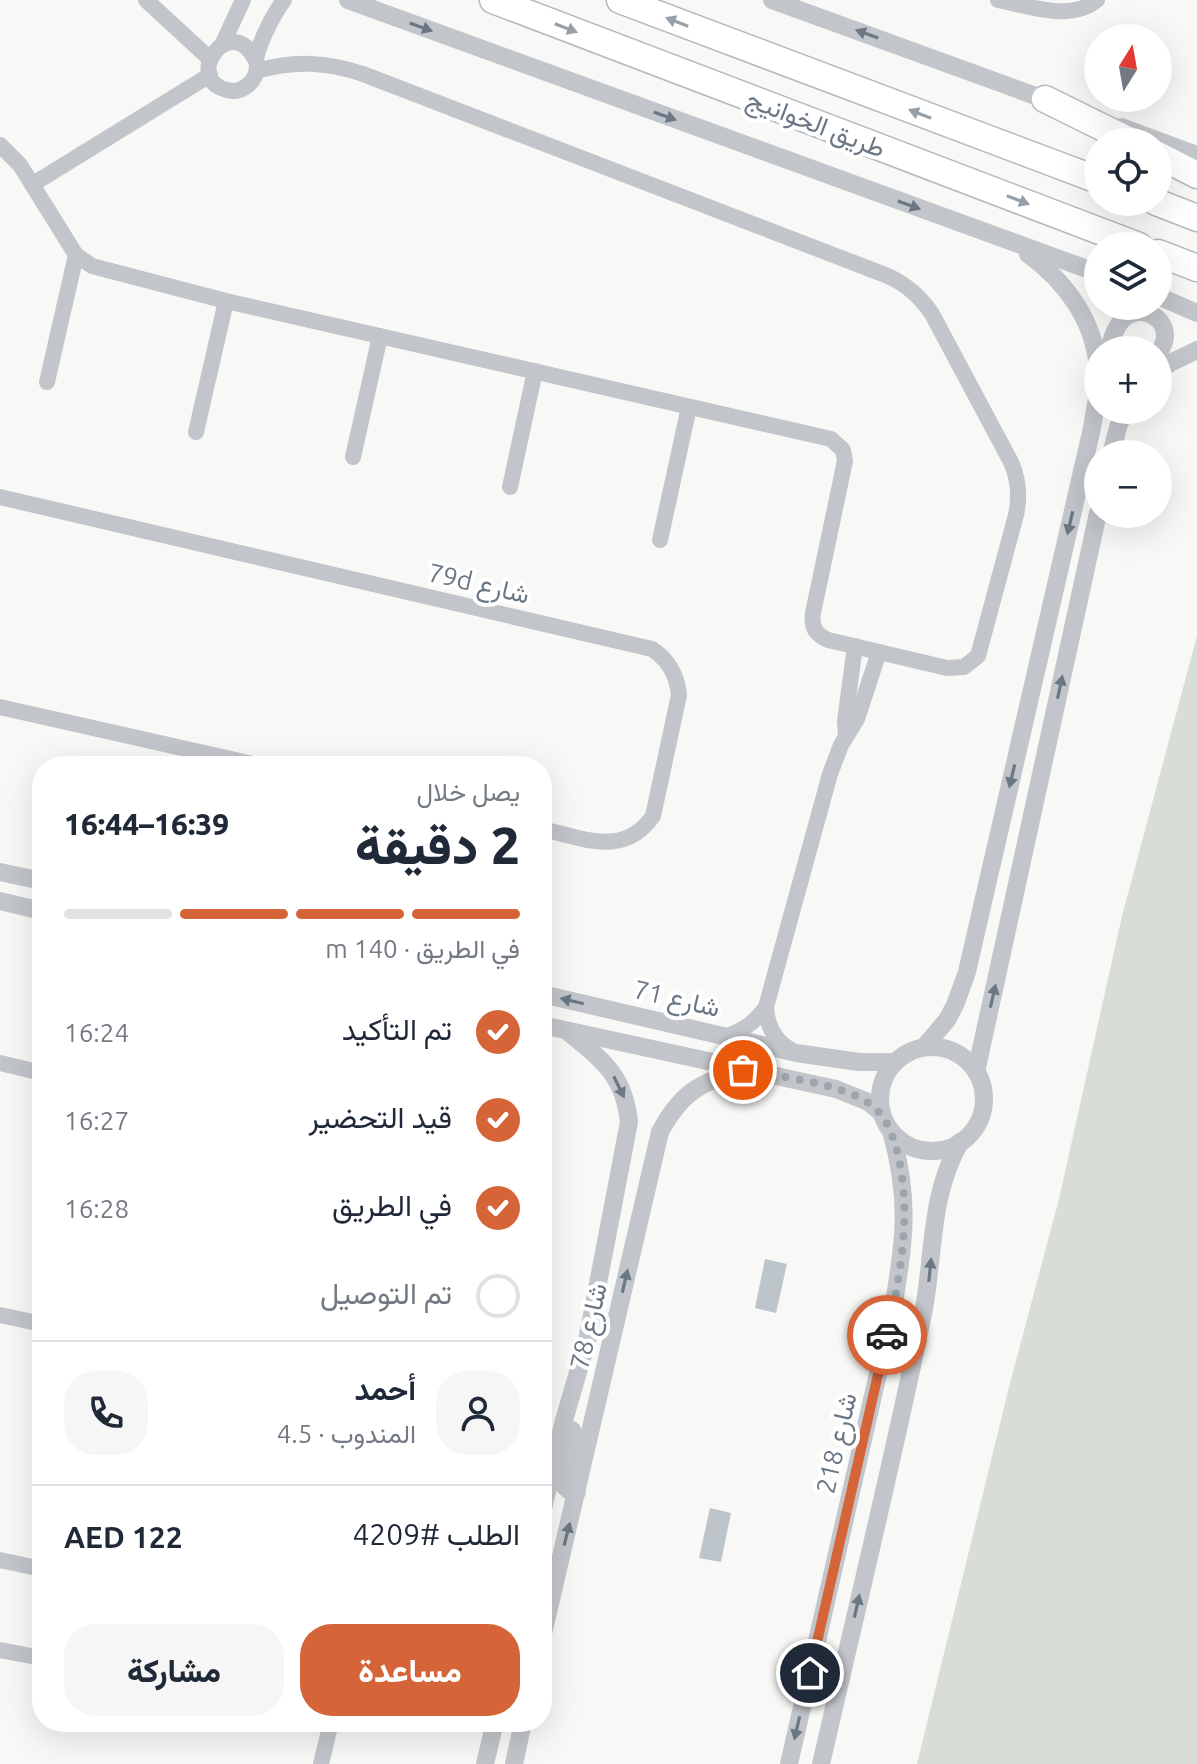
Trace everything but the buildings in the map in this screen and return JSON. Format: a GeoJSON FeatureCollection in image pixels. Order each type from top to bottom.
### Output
{"type":"FeatureCollection","features":[{"type":"Feature","properties":{"kind":"highway","name":"طريق الخوانيج"},"geometry":{"type":"LineString","coordinates":[[493,0],[1102,232]]}},
{"type":"Feature","properties":{"kind":"highway","name":"طريق الخوانيج"},"geometry":{"type":"LineString","coordinates":[[620,0],[1084,175]]}},
{"type":"Feature","properties":{"kind":"highway"},"geometry":{"type":"LineString","coordinates":[[1045,99],[1104,128]]}},
{"type":"Feature","properties":{"kind":"highway"},"geometry":{"type":"LineString","coordinates":[[1172,162],[1197,175]]}},
{"type":"Feature","properties":{"kind":"highway"},"geometry":{"type":"LineString","coordinates":[[1172,208],[1197,218]]}},
{"type":"Feature","properties":{"kind":"highway"},"geometry":{"type":"LineString","coordinates":[[1172,258],[1197,268]]}},
{"type":"Feature","properties":{"kind":"street"},"geometry":{"type":"LineString","coordinates":[[146,0],[210,67]]}},
{"type":"Feature","properties":{"kind":"street"},"geometry":{"type":"LineString","coordinates":[[256,65],[248,48],[229,44],[217,48],[210,67],[213,82],[235,91],[249,85],[276,12],[284,0]]}},
{"type":"Feature","properties":{"kind":"street"},"geometry":{"type":"LineString","coordinates":[[348,0],[1084,268]]}},
{"type":"Feature","properties":{"kind":"street"},"geometry":{"type":"LineString","coordinates":[[772,0],[1197,155]]}},
{"type":"Feature","properties":{"kind":"street"},"geometry":{"type":"LineString","coordinates":[[998,0],[1070,12],[1090,6],[1097,0]]}},
{"type":"Feature","properties":{"kind":"street"},"geometry":{"type":"LineString","coordinates":[[229,44],[243,19],[242,1]]}},
{"type":"Feature","properties":{"kind":"street"},"geometry":{"type":"LineString","coordinates":[[0,145],[14,157],[33,184],[76,255],[98,268],[226,301],[831,439],[840,446],[844,466],[812,622],[814,630],[820,636],[855,646],[947,668],[972,663],[981,648],[1018,504],[1018,482],[1011,462],[932,314],[913,291],[888,276],[363,74],[341,67],[305,63],[256,65]]}},
{"type":"Feature","properties":{"kind":"street"},"geometry":{"type":"LineString","coordinates":[[33,184],[210,67]]}},
{"type":"Feature","properties":{"kind":"street"},"geometry":{"type":"LineString","coordinates":[[1013,243],[1042,265],[1069,292],[1091,336]]}},
{"type":"Feature","properties":{"kind":"street"},"geometry":{"type":"LineString","coordinates":[[47,382],[76,255]]}},
{"type":"Feature","properties":{"kind":"street"},"geometry":{"type":"LineString","coordinates":[[196,432],[226,301]]}},
{"type":"Feature","properties":{"kind":"street"},"geometry":{"type":"LineString","coordinates":[[1172,302],[1197,313]]}},
{"type":"Feature","properties":{"kind":"street"},"geometry":{"type":"LineString","coordinates":[[1114,336],[1127,316],[1140,312],[1152,314],[1161,322],[1165,336]]}},
{"type":"Feature","properties":{"kind":"street"},"geometry":{"type":"LineString","coordinates":[[353,457],[380,336]]}},
{"type":"Feature","properties":{"kind":"street"},"geometry":{"type":"LineString","coordinates":[[1172,362],[1197,350]]}},
{"type":"Feature","properties":{"kind":"street"},"geometry":{"type":"LineString","coordinates":[[510,487],[535,371]]}},
{"type":"Feature","properties":{"kind":"street"},"geometry":{"type":"LineString","coordinates":[[660,540],[689,407]]}},
{"type":"Feature","properties":{"kind":"street"},"geometry":{"type":"LineString","coordinates":[[924,1047],[947,1020],[967,972],[1093,424]]}},
{"type":"Feature","properties":{"kind":"street","name":"79d شارع"},"geometry":{"type":"LineString","coordinates":[[0,497],[652,649],[672,668],[679,695],[653,816],[641,830],[617,842],[552,831]]}},
{"type":"Feature","properties":{"kind":"street"},"geometry":{"type":"LineString","coordinates":[[976,1072],[1095,528]]}},
{"type":"Feature","properties":{"kind":"street"},"geometry":{"type":"LineString","coordinates":[[846,736],[845,721],[855,646]]}},
{"type":"Feature","properties":{"kind":"street"},"geometry":{"type":"LineString","coordinates":[[796,1053],[776,1039],[770,1029],[766,1007],[830,774],[857,719],[879,652]]}},
{"type":"Feature","properties":{"kind":"street"},"geometry":{"type":"LineString","coordinates":[[0,707],[218,756]]}},
{"type":"Feature","properties":{"kind":"street"},"geometry":{"type":"LineString","coordinates":[[0,872],[32,879]]}},
{"type":"Feature","properties":{"kind":"street"},"geometry":{"type":"LineString","coordinates":[[0,901],[32,909]]}},
{"type":"Feature","properties":{"kind":"street","name":"شارع 71"},"geometry":{"type":"LineString","coordinates":[[552,996],[796,1053],[859,1062],[895,1062]]}},
{"type":"Feature","properties":{"kind":"street"},"geometry":{"type":"LineString","coordinates":[[727,1036],[746,1028],[766,1007]]}},
{"type":"Feature","properties":{"kind":"street"},"geometry":{"type":"LineString","coordinates":[[552,1027],[836,1089],[852,1094],[882,1113]]}},
{"type":"Feature","properties":{"kind":"street","name":"شارع 78"},"geometry":{"type":"LineString","coordinates":[[552,1472],[587,1341],[629,1122],[627,1103],[610,1068],[567,1031]]}},
{"type":"Feature","properties":{"kind":"street"},"geometry":{"type":"LineString","coordinates":[[924,1047],[954,1052],[976,1072],[983,1091],[983,1111],[974,1129],[950,1147],[929,1151],[908,1145],[891,1131],[880,1103],[881,1085],[889,1069],[903,1055],[924,1047]]}},
{"type":"Feature","properties":{"kind":"street"},"geometry":{"type":"LineString","coordinates":[[0,1063],[32,1071]]}},
{"type":"Feature","properties":{"kind":"street","name":"شارع 78"},"geometry":{"type":"LineString","coordinates":[[552,1596],[660,1132],[681,1100],[696,1088],[712,1079],[743,1070]]}},
{"type":"Feature","properties":{"kind":"street","name":"شارع 218"},"geometry":{"type":"LineString","coordinates":[[789,1764],[898,1279],[905,1201],[891,1131]]}},
{"type":"Feature","properties":{"kind":"street"},"geometry":{"type":"LineString","coordinates":[[821,1764],[923,1316],[938,1194],[960,1142]]}},
{"type":"Feature","properties":{"kind":"street"},"geometry":{"type":"LineString","coordinates":[[0,1315],[32,1322]]}},
{"type":"Feature","properties":{"kind":"street"},"geometry":{"type":"LineString","coordinates":[[568,1407],[572,1429],[564,1486],[572,1493],[577,1492]]}},
{"type":"Feature","properties":{"kind":"street"},"geometry":{"type":"LineString","coordinates":[[0,1560],[32,1567]]}},
{"type":"Feature","properties":{"kind":"street"},"geometry":{"type":"LineString","coordinates":[[0,1650],[32,1656]]}},
{"type":"Feature","properties":{"kind":"street"},"geometry":{"type":"LineString","coordinates":[[321,1764],[329,1732]]}},
{"type":"Feature","properties":{"kind":"street"},"geometry":{"type":"LineString","coordinates":[[485,1764],[493,1732]]}},
{"type":"Feature","properties":{"kind":"street"},"geometry":{"type":"LineString","coordinates":[[514,1764],[521,1732]]}},
{"type":"Feature","properties":{"kind":"shaded area"},"geometry":{"type":"Polygon","coordinates":[[[1197,636],[1197,1764],[917,1764],[1009,1387],[1059,1199],[1122,916],[1197,636]]]}},
{"type":"Feature","properties":{"kind":"shaded area"},"geometry":{"type":"Polygon","coordinates":[[[765,1259],[787,1264],[776,1313],[755,1308],[765,1259]]]}},
{"type":"Feature","properties":{"kind":"shaded area"},"geometry":{"type":"Polygon","coordinates":[[[710,1508],[731,1513],[721,1562],[699,1558],[710,1508]]]}},
{"type":"Feature","properties":{"kind":"way so far"},"geometry":{"type":"LineString","coordinates":[[743,1070],[836,1089],[868,1102],[882,1113],[898,1154],[905,1201],[902,1249],[887,1335]]}},
{"type":"Feature","properties":{"kind":"route"},"geometry":{"type":"LineString","coordinates":[[810,1673],[887,1335]]}}]}
